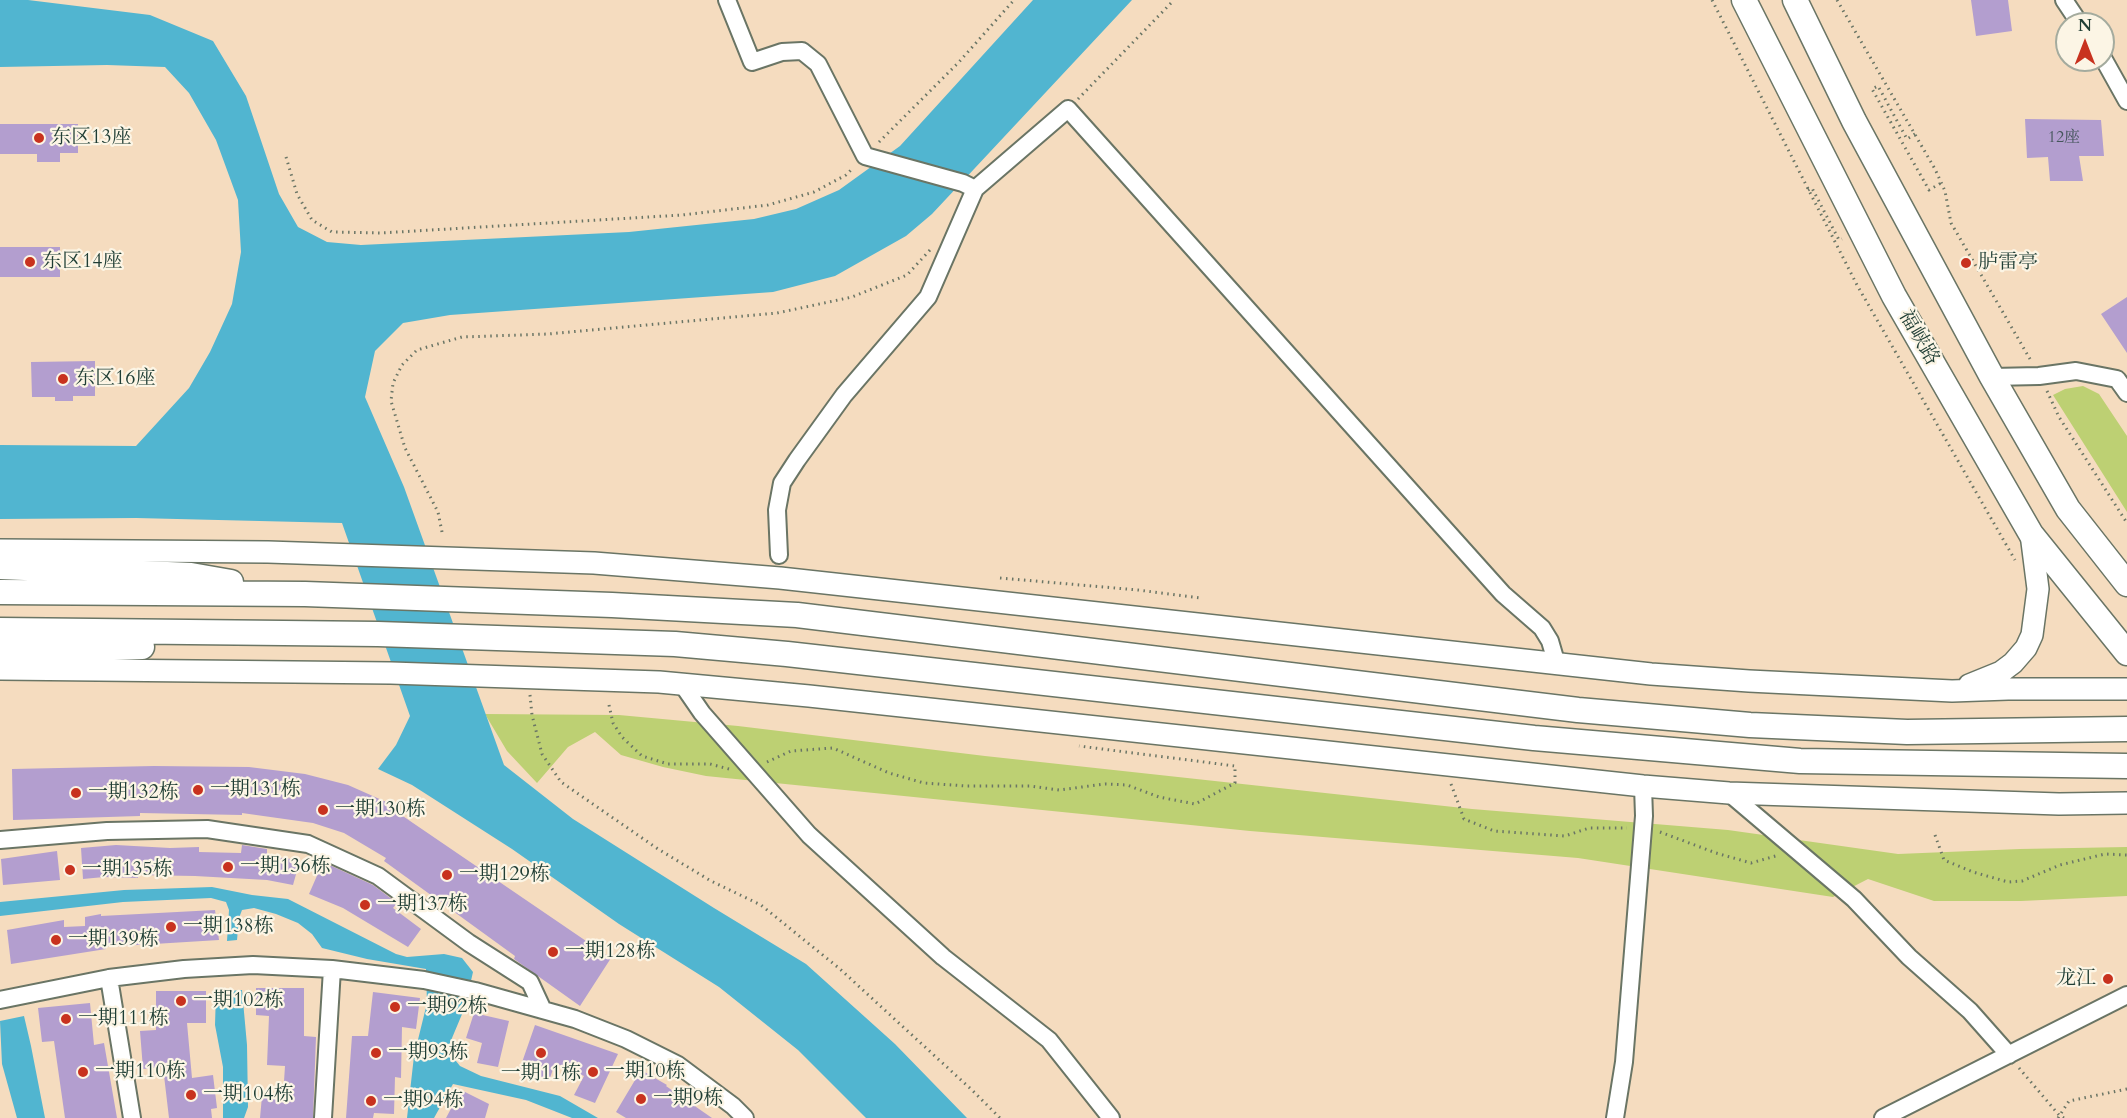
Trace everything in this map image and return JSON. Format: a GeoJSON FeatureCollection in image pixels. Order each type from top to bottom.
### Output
{"type":"FeatureCollection","features":[{"type":"Feature","properties":{"kind":"highway","name":"福峡路"},"geometry":{"type":"LineString","coordinates":[[1744,0],[1894,296],[2031,534],[2127,653]]}},
{"type":"Feature","properties":{"kind":"highway"},"geometry":{"type":"LineString","coordinates":[[1795,0],[1854,121],[1992,378],[2068,509],[2124,572]]}},
{"type":"Feature","properties":{"kind":"highway"},"geometry":{"type":"LineString","coordinates":[[0,567],[192,575],[293,594]]}},
{"type":"Feature","properties":{"kind":"highway"},"geometry":{"type":"LineString","coordinates":[[0,592],[337,595],[612,605],[798,615],[1578,710],[1750,725],[1907,732],[2127,729]]}},
{"type":"Feature","properties":{"kind":"highway"},"geometry":{"type":"LineString","coordinates":[[0,630],[378,634],[675,644],[787,654],[1534,738],[1800,761],[2127,766]]}},
{"type":"Feature","properties":{"kind":"highway"},"geometry":{"type":"LineString","coordinates":[[0,652],[378,634]]}},
{"type":"Feature","properties":{"kind":"main road"},"geometry":{"type":"LineString","coordinates":[[1952,691],[2001,672],[2013,663],[2026,648],[2032,635],[2038,589],[2031,534]]}},
{"type":"Feature","properties":{"kind":"main road"},"geometry":{"type":"LineString","coordinates":[[0,550],[190,550],[433,556],[594,563],[780,578],[1557,665],[1749,681],[1952,691],[2127,689]]}},
{"type":"Feature","properties":{"kind":"main road"},"geometry":{"type":"LineString","coordinates":[[0,669],[391,673],[682,684],[1443,766],[1729,794],[2059,804],[2127,803]]}},
{"type":"Feature","properties":{"kind":"street"},"geometry":{"type":"LineString","coordinates":[[727,0],[752,62],[782,52],[802,51],[818,64],[869,158],[969,186]]}},
{"type":"Feature","properties":{"kind":"street"},"geometry":{"type":"LineString","coordinates":[[2111,72],[2127,101]]}},
{"type":"Feature","properties":{"kind":"street"},"geometry":{"type":"LineString","coordinates":[[779,555],[777,510],[782,483],[844,395],[928,297],[969,186],[1068,109],[1503,594],[1542,628],[1550,641],[1557,665]]}},
{"type":"Feature","properties":{"kind":"street"},"geometry":{"type":"LineString","coordinates":[[1992,378],[2039,376],[2076,370],[2117,379],[2127,393]]}},
{"type":"Feature","properties":{"kind":"street"},"geometry":{"type":"LineString","coordinates":[[682,684],[702,713],[809,835],[943,957],[1049,1040],[1111,1118]]}},
{"type":"Feature","properties":{"kind":"street"},"geometry":{"type":"LineString","coordinates":[[1615,1118],[1624,1062],[1643,828],[1643,786]]}},
{"type":"Feature","properties":{"kind":"street"},"geometry":{"type":"LineString","coordinates":[[1729,794],[1854,899],[1909,957],[1970,1011],[2009,1055]]}},
{"type":"Feature","properties":{"kind":"street"},"geometry":{"type":"LineString","coordinates":[[0,840],[107,831],[207,829],[308,844],[378,876],[469,943],[530,982],[543,1010]]}},
{"type":"Feature","properties":{"kind":"street"},"geometry":{"type":"LineString","coordinates":[[0,1000],[109,978],[184,969],[253,965],[332,969],[424,980],[475,991],[576,1019],[626,1039],[678,1065],[733,1106],[745,1118]]}},
{"type":"Feature","properties":{"kind":"street"},"geometry":{"type":"LineString","coordinates":[[323,1118],[332,969]]}},
{"type":"Feature","properties":{"kind":"street"},"geometry":{"type":"LineString","coordinates":[[109,978],[132,1118]]}},
{"type":"Feature","properties":{"kind":"street"},"geometry":{"type":"LineString","coordinates":[[1883,1118],[2127,995]]}},
{"type":"Feature","properties":{"kind":"path"},"geometry":{"type":"LineString","coordinates":[[286,157],[297,194],[312,220],[332,232],[381,232],[682,215],[768,205],[814,192],[846,175],[869,158],[1014,0]]}},
{"type":"Feature","properties":{"kind":"path"},"geometry":{"type":"LineString","coordinates":[[1068,109],[1174,0]]}},
{"type":"Feature","properties":{"kind":"path"},"geometry":{"type":"LineString","coordinates":[[1712,0],[1857,285],[2014,560],[2017,569]]}},
{"type":"Feature","properties":{"kind":"path"},"geometry":{"type":"LineString","coordinates":[[1837,0],[1941,183],[1945,191],[1951,223],[2039,376],[2059,417],[2127,523]]}},
{"type":"Feature","properties":{"kind":"path"},"geometry":{"type":"LineString","coordinates":[[1915,134],[1907,139],[1878,86],[1872,89],[1929,190],[1941,183]]}},
{"type":"Feature","properties":{"kind":"path"},"geometry":{"type":"LineString","coordinates":[[1779,134],[1788,130]]}},
{"type":"Feature","properties":{"kind":"path"},"geometry":{"type":"LineString","coordinates":[[442,532],[438,512],[405,448],[391,401],[393,383],[402,365],[417,350],[462,337],[548,334],[777,313],[852,297],[907,275],[930,250]]}},
{"type":"Feature","properties":{"kind":"path"},"geometry":{"type":"LineString","coordinates":[[1000,578],[1201,598]]}},
{"type":"Feature","properties":{"kind":"path"},"geometry":{"type":"LineString","coordinates":[[528,678],[532,715],[543,754],[561,782],[658,849],[711,881],[761,905],[840,969],[973,1091],[999,1118]]}},
{"type":"Feature","properties":{"kind":"path"},"geometry":{"type":"LineString","coordinates":[[609,705],[613,723],[622,737],[642,756],[668,764],[710,764],[737,771],[770,761],[791,750],[833,748],[889,772],[924,783],[966,786],[1021,785],[1059,790],[1105,784],[1126,785],[1159,797],[1195,804],[1235,783],[1235,766],[1079,746]]}},
{"type":"Feature","properties":{"kind":"path"},"geometry":{"type":"LineString","coordinates":[[1443,766],[1464,819],[1494,831],[1565,836],[1589,828],[1643,828],[1670,834],[1716,853],[1751,863],[1776,856],[1791,848]]}},
{"type":"Feature","properties":{"kind":"path"},"geometry":{"type":"LineString","coordinates":[[1935,835],[1944,860],[1973,872],[2008,882],[2022,881],[2060,865],[2106,854],[2127,855]]}},
{"type":"Feature","properties":{"kind":"path"},"geometry":{"type":"LineString","coordinates":[[2009,1055],[2058,1116],[2064,1118]]}},
{"type":"Feature","properties":{"kind":"path"},"geometry":{"type":"LineString","coordinates":[[2058,1116],[2069,1101],[2127,1089]]}},
{"type":"Feature","properties":{"kind":"green space"},"geometry":{"type":"Polygon","coordinates":[[[2083,386],[2099,394],[2127,436],[2127,512],[2053,395],[2065,389],[2083,386]]]}},
{"type":"Feature","properties":{"kind":"green space"},"geometry":{"type":"Polygon","coordinates":[[[485,714],[619,715],[738,726],[985,756],[1472,809],[1728,830],[1898,854],[2127,847],[2127,896],[2021,901],[1934,901],[1868,879],[1833,897],[1578,858],[1250,831],[706,776],[621,755],[595,732],[568,747],[537,783],[507,751],[485,714]]]}},
{"type":"Feature","properties":{"kind":"water"},"geometry":{"type":"Polygon","coordinates":[[[0,0],[28,0],[150,15],[213,41],[246,96],[279,194],[298,227],[327,242],[361,245],[629,232],[754,219],[796,209],[839,190],[900,146],[1033,0],[1132,0],[932,214],[906,236],[835,276],[773,292],[450,315],[403,323],[375,351],[365,397],[404,487],[504,765],[573,819],[806,964],[895,1044],[967,1118],[866,1118],[798,1050],[719,987],[619,924],[512,849],[412,785],[378,769],[396,745],[410,716],[342,523],[136,518],[0,519],[0,445],[136,446],[189,388],[210,352],[232,304],[241,252],[238,200],[216,140],[189,93],[165,67],[107,65],[0,67],[0,0]]]}},
{"type":"Feature","properties":{"kind":"water"},"geometry":{"type":"Polygon","coordinates":[[[212,887],[288,899],[396,954],[407,957],[444,954],[462,958],[473,972],[465,1007],[447,1050],[460,1066],[481,1076],[560,1096],[598,1118],[572,1118],[526,1100],[453,1084],[434,1118],[407,1118],[414,1056],[427,1003],[426,969],[367,959],[322,948],[312,934],[298,923],[276,914],[254,908],[242,910],[237,940],[227,941],[229,910],[226,902],[211,898],[123,902],[0,916],[0,902],[124,890],[212,887]]]}},
{"type":"Feature","properties":{"kind":"water"},"geometry":{"type":"Polygon","coordinates":[[[242,990],[247,1045],[248,1107],[244,1118],[223,1118],[223,1067],[215,1025],[216,992],[242,990]]]}},
{"type":"Feature","properties":{"kind":"water"},"geometry":{"type":"Polygon","coordinates":[[[24,1016],[45,1118],[17,1118],[2,1064],[0,1021],[24,1016]]]}},
{"type":"Feature","properties":{"kind":"building"},"geometry":{"type":"Polygon","coordinates":[[[1971,0],[2008,0],[2012,31],[1976,36],[1971,0]]]}},
{"type":"Feature","properties":{"kind":"building"},"geometry":{"type":"Polygon","coordinates":[[[2025,119],[2101,120],[2104,156],[2079,156],[2083,181],[2050,181],[2048,157],[2027,158],[2025,119]]]}},
{"type":"Feature","properties":{"kind":"building","name":"东区13座"},"geometry":{"type":"Polygon","coordinates":[[[0,124],[78,124],[78,153],[60,153],[60,162],[37,162],[37,154],[0,154],[0,124]]]}},
{"type":"Feature","properties":{"kind":"building","name":"东区14座"},"geometry":{"type":"Polygon","coordinates":[[[0,247],[60,247],[60,277],[0,277],[0,247]]]}},
{"type":"Feature","properties":{"kind":"building"},"geometry":{"type":"Polygon","coordinates":[[[2127,297],[2127,353],[2101,314],[2127,297]]]}},
{"type":"Feature","properties":{"kind":"building","name":"东区16座"},"geometry":{"type":"Polygon","coordinates":[[[95,361],[95,396],[73,396],[73,401],[55,401],[55,397],[32,397],[31,362],[95,361]]]}},
{"type":"Feature","properties":{"kind":"building"},"geometry":{"type":"Polygon","coordinates":[[[154,766],[249,767],[305,774],[348,785],[393,805],[391,808],[611,958],[580,1006],[384,861],[386,858],[344,833],[313,823],[242,813],[242,815],[140,813],[140,816],[13,820],[12,769],[154,766]]]}},
{"type":"Feature","properties":{"kind":"building","name":"一期136栋"},"geometry":{"type":"Polygon","coordinates":[[[116,845],[199,847],[199,852],[241,853],[242,845],[267,849],[267,856],[300,860],[293,885],[267,880],[195,876],[138,875],[138,878],[83,879],[81,848],[116,845]]]}},
{"type":"Feature","properties":{"kind":"building"},"geometry":{"type":"Polygon","coordinates":[[[57,851],[60,880],[3,885],[1,859],[57,851]]]}},
{"type":"Feature","properties":{"kind":"building","name":"一期137栋"},"geometry":{"type":"Polygon","coordinates":[[[323,862],[373,885],[397,903],[393,908],[421,929],[408,947],[343,908],[309,894],[323,862]]]}},
{"type":"Feature","properties":{"kind":"building"},"geometry":{"type":"Polygon","coordinates":[[[215,910],[219,940],[105,947],[106,949],[11,964],[7,930],[64,920],[64,927],[85,926],[85,917],[101,914],[101,916],[215,910]]]}},
{"type":"Feature","properties":{"kind":"building"},"geometry":{"type":"Polygon","coordinates":[[[256,988],[304,988],[304,1036],[316,1037],[313,1118],[260,1118],[262,1096],[283,1097],[285,1066],[267,1065],[269,1016],[256,1015],[256,988]]]}},
{"type":"Feature","properties":{"kind":"building"},"geometry":{"type":"Polygon","coordinates":[[[156,991],[206,991],[206,1023],[187,1023],[192,1078],[213,1075],[217,1108],[211,1109],[212,1118],[169,1118],[163,1067],[143,1069],[140,1031],[156,1030],[156,991]]]}},
{"type":"Feature","properties":{"kind":"building"},"geometry":{"type":"Polygon","coordinates":[[[373,992],[420,998],[416,1029],[402,1027],[401,1078],[395,1077],[394,1114],[374,1113],[373,1118],[346,1118],[352,1036],[368,1036],[373,992]]]}},
{"type":"Feature","properties":{"kind":"building"},"geometry":{"type":"Polygon","coordinates":[[[90,1003],[94,1045],[104,1043],[117,1118],[65,1118],[54,1041],[42,1042],[38,1008],[90,1003]]]}},
{"type":"Feature","properties":{"kind":"building"},"geometry":{"type":"Polygon","coordinates":[[[474,1013],[509,1021],[498,1067],[477,1063],[482,1043],[466,1038],[474,1013]]]}},
{"type":"Feature","properties":{"kind":"building"},"geometry":{"type":"Polygon","coordinates":[[[535,1025],[618,1054],[595,1103],[574,1095],[584,1076],[555,1063],[549,1081],[519,1071],[535,1025]]]}},
{"type":"Feature","properties":{"kind":"building"},"geometry":{"type":"Polygon","coordinates":[[[641,1070],[667,1085],[712,1118],[626,1118],[616,1112],[641,1070]]]}},
{"type":"Feature","properties":{"kind":"building"},"geometry":{"type":"Polygon","coordinates":[[[461,1090],[489,1104],[485,1118],[446,1118],[461,1090]]]}},
{"type":"Feature","properties":{"kind":"place","name":"东区13座"},"geometry":{"type":"Point","coordinates":[39,138]}},
{"type":"Feature","properties":{"kind":"place","name":"东区14座"},"geometry":{"type":"Point","coordinates":[30,262]}},
{"type":"Feature","properties":{"kind":"place","name":"胪雷亭"},"geometry":{"type":"Point","coordinates":[1966,263]}},
{"type":"Feature","properties":{"kind":"place","name":"东区16座"},"geometry":{"type":"Point","coordinates":[63,379]}},
{"type":"Feature","properties":{"kind":"place","name":"一期131栋"},"geometry":{"type":"Point","coordinates":[198,790]}},
{"type":"Feature","properties":{"kind":"place","name":"一期132栋"},"geometry":{"type":"Point","coordinates":[76,793]}},
{"type":"Feature","properties":{"kind":"place","name":"一期130栋"},"geometry":{"type":"Point","coordinates":[323,810]}},
{"type":"Feature","properties":{"kind":"place","name":"一期136栋"},"geometry":{"type":"Point","coordinates":[228,867]}},
{"type":"Feature","properties":{"kind":"place","name":"一期135栋"},"geometry":{"type":"Point","coordinates":[70,870]}},
{"type":"Feature","properties":{"kind":"place","name":"一期129栋"},"geometry":{"type":"Point","coordinates":[447,875]}},
{"type":"Feature","properties":{"kind":"place","name":"一期137栋"},"geometry":{"type":"Point","coordinates":[365,905]}},
{"type":"Feature","properties":{"kind":"place","name":"一期138栋"},"geometry":{"type":"Point","coordinates":[171,927]}},
{"type":"Feature","properties":{"kind":"place","name":"一期139栋"},"geometry":{"type":"Point","coordinates":[56,940]}},
{"type":"Feature","properties":{"kind":"place","name":"一期128栋"},"geometry":{"type":"Point","coordinates":[553,952]}},
{"type":"Feature","properties":{"kind":"place","name":"龙江"},"geometry":{"type":"Point","coordinates":[2108,979]}},
{"type":"Feature","properties":{"kind":"place","name":"一期102栋"},"geometry":{"type":"Point","coordinates":[181,1001]}},
{"type":"Feature","properties":{"kind":"place","name":"一期92栋"},"geometry":{"type":"Point","coordinates":[395,1007]}},
{"type":"Feature","properties":{"kind":"place","name":"一期111栋"},"geometry":{"type":"Point","coordinates":[66,1019]}},
{"type":"Feature","properties":{"kind":"place","name":"一期93栋"},"geometry":{"type":"Point","coordinates":[376,1053]}},
{"type":"Feature","properties":{"kind":"place","name":"一期11栋"},"geometry":{"type":"Point","coordinates":[541,1053]}},
{"type":"Feature","properties":{"kind":"place","name":"一期110栋"},"geometry":{"type":"Point","coordinates":[83,1072]}},
{"type":"Feature","properties":{"kind":"place","name":"一期10栋"},"geometry":{"type":"Point","coordinates":[593,1072]}},
{"type":"Feature","properties":{"kind":"place","name":"一期104栋"},"geometry":{"type":"Point","coordinates":[191,1095]}},
{"type":"Feature","properties":{"kind":"place","name":"一期9栋"},"geometry":{"type":"Point","coordinates":[641,1099]}},
{"type":"Feature","properties":{"kind":"place","name":"一期94栋"},"geometry":{"type":"Point","coordinates":[371,1101]}}]}
